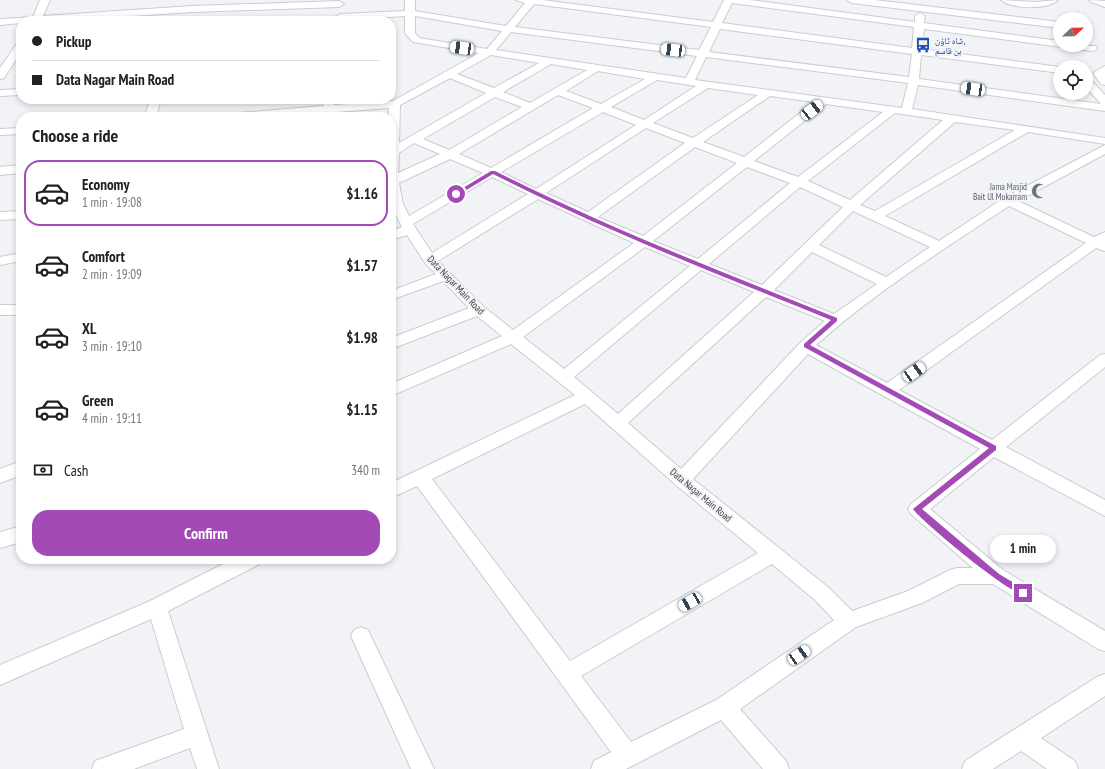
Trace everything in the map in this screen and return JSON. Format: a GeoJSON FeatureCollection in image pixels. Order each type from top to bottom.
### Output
{"type":"FeatureCollection","features":[{"type":"Feature","properties":{"kind":"street"},"geometry":{"type":"LineString","coordinates":[[39,16],[45,0]]}},
{"type":"Feature","properties":{"kind":"street"},"geometry":{"type":"LineString","coordinates":[[410,0],[410,33],[416,40],[689,82],[891,111],[1026,128],[1105,141]]}},
{"type":"Feature","properties":{"kind":"street"},"geometry":{"type":"LineString","coordinates":[[521,0],[572,3],[716,26],[1053,69]]}},
{"type":"Feature","properties":{"kind":"street"},"geometry":{"type":"LineString","coordinates":[[689,82],[729,0],[1053,43]]}},
{"type":"Feature","properties":{"kind":"street"},"geometry":{"type":"LineString","coordinates":[[852,0],[921,4],[1053,24]]}},
{"type":"Feature","properties":{"kind":"street"},"geometry":{"type":"LineString","coordinates":[[1006,0],[1038,5],[1047,4],[1053,0]]}},
{"type":"Feature","properties":{"kind":"street"},"geometry":{"type":"LineString","coordinates":[[1094,0],[1105,4]]}},
{"type":"Feature","properties":{"kind":"street"},"geometry":{"type":"LineString","coordinates":[[396,103],[489,52],[533,1]]}},
{"type":"Feature","properties":{"kind":"street"},"geometry":{"type":"LineString","coordinates":[[76,16],[193,4],[339,2],[340,16]]}},
{"type":"Feature","properties":{"kind":"street"},"geometry":{"type":"LineString","coordinates":[[189,16],[193,4]]}},
{"type":"Feature","properties":{"kind":"street"},"geometry":{"type":"LineString","coordinates":[[906,113],[914,81],[921,4]]}},
{"type":"Feature","properties":{"kind":"street"},"geometry":{"type":"LineString","coordinates":[[376,16],[411,13],[509,29],[703,53],[1105,108]]}},
{"type":"Feature","properties":{"kind":"street"},"geometry":{"type":"LineString","coordinates":[[0,22],[16,21]]}},
{"type":"Feature","properties":{"kind":"street"},"geometry":{"type":"LineString","coordinates":[[0,76],[16,52]]}},
{"type":"Feature","properties":{"kind":"street"},"geometry":{"type":"LineString","coordinates":[[396,145],[414,139],[549,61]]}},
{"type":"Feature","properties":{"kind":"street"},"geometry":{"type":"LineString","coordinates":[[9,62],[16,62]]}},
{"type":"Feature","properties":{"kind":"street"},"geometry":{"type":"LineString","coordinates":[[396,179],[450,154],[597,68]]}},
{"type":"Feature","properties":{"kind":"street"},"geometry":{"type":"LineString","coordinates":[[1105,69],[1098,73],[1105,82]]}},
{"type":"Feature","properties":{"kind":"street"},"geometry":{"type":"LineString","coordinates":[[449,74],[530,107]]}},
{"type":"Feature","properties":{"kind":"street"},"geometry":{"type":"LineString","coordinates":[[396,233],[493,172],[655,77]]}},
{"type":"Feature","properties":{"kind":"street"},"geometry":{"type":"LineString","coordinates":[[430,260],[536,194],[706,84]]}},
{"type":"Feature","properties":{"kind":"street"},"geometry":{"type":"LineString","coordinates":[[1093,89],[1105,102]]}},
{"type":"Feature","properties":{"kind":"street"},"geometry":{"type":"LineString","coordinates":[[557,91],[799,182],[940,246]]}},
{"type":"Feature","properties":{"kind":"street"},"geometry":{"type":"LineString","coordinates":[[0,93],[16,92]]}},
{"type":"Feature","properties":{"kind":"street"},"geometry":{"type":"LineString","coordinates":[[588,218],[693,143],[768,93]]}},
{"type":"Feature","properties":{"kind":"street"},"geometry":{"type":"LineString","coordinates":[[396,388],[513,337],[644,242],[823,101]]}},
{"type":"Feature","properties":{"kind":"street"},"geometry":{"type":"LineString","coordinates":[[266,112],[328,104],[395,104]]}},
{"type":"Feature","properties":{"kind":"street","name":"Data Nagar Main Road"},"geometry":{"type":"LineString","coordinates":[[394,112],[395,104]]}},
{"type":"Feature","properties":{"kind":"street"},"geometry":{"type":"LineString","coordinates":[[563,378],[799,182],[891,111]]}},
{"type":"Feature","properties":{"kind":"street"},"geometry":{"type":"LineString","coordinates":[[618,423],[764,291],[852,205],[952,119]]}},
{"type":"Feature","properties":{"kind":"street"},"geometry":{"type":"LineString","coordinates":[[876,216],[1026,128]]}},
{"type":"Feature","properties":{"kind":"street"},"geometry":{"type":"LineString","coordinates":[[0,132],[16,131]]}},
{"type":"Feature","properties":{"kind":"street"},"geometry":{"type":"LineString","coordinates":[[414,139],[493,172],[588,218],[699,266],[835,320]]}},
{"type":"Feature","properties":{"kind":"street"},"geometry":{"type":"LineString","coordinates":[[682,480],[806,346],[835,320],[1008,200],[1105,149]]}},
{"type":"Feature","properties":{"kind":"street"},"geometry":{"type":"LineString","coordinates":[[0,170],[16,169]]}},
{"type":"Feature","properties":{"kind":"street","name":"Data Nagar Main Road"},"geometry":{"type":"LineString","coordinates":[[396,199],[408,226],[430,260],[479,310],[587,396],[682,480],[822,594],[849,621]]}},
{"type":"Feature","properties":{"kind":"street"},"geometry":{"type":"LineString","coordinates":[[1008,200],[1102,242]]}},
{"type":"Feature","properties":{"kind":"street"},"geometry":{"type":"LineString","coordinates":[[0,216],[16,215]]}},
{"type":"Feature","properties":{"kind":"street"},"geometry":{"type":"LineString","coordinates":[[888,390],[1102,242]]}},
{"type":"Feature","properties":{"kind":"street"},"geometry":{"type":"LineString","coordinates":[[811,246],[887,283]]}},
{"type":"Feature","properties":{"kind":"street"},"geometry":{"type":"LineString","coordinates":[[0,261],[16,258]]}},
{"type":"Feature","properties":{"kind":"street"},"geometry":{"type":"LineString","coordinates":[[396,294],[445,275]]}},
{"type":"Feature","properties":{"kind":"street"},"geometry":{"type":"LineString","coordinates":[[0,310],[16,310]]}},
{"type":"Feature","properties":{"kind":"street"},"geometry":{"type":"LineString","coordinates":[[396,342],[479,310]]}},
{"type":"Feature","properties":{"kind":"street"},"geometry":{"type":"LineString","coordinates":[[806,346],[1105,509]]}},
{"type":"Feature","properties":{"kind":"street"},"geometry":{"type":"LineString","coordinates":[[1105,359],[917,509],[996,576],[1105,642]]}},
{"type":"Feature","properties":{"kind":"street"},"geometry":{"type":"LineString","coordinates":[[396,489],[587,396]]}},
{"type":"Feature","properties":{"kind":"street"},"geometry":{"type":"LineString","coordinates":[[0,476],[16,470]]}},
{"type":"Feature","properties":{"kind":"street"},"geometry":{"type":"LineString","coordinates":[[420,477],[628,756]]}},
{"type":"Feature","properties":{"kind":"street"},"geometry":{"type":"LineString","coordinates":[[0,540],[16,535]]}},
{"type":"Feature","properties":{"kind":"street"},"geometry":{"type":"LineString","coordinates":[[566,674],[773,554]]}},
{"type":"Feature","properties":{"kind":"street"},"geometry":{"type":"LineString","coordinates":[[0,675],[157,607],[241,564]]}},
{"type":"Feature","properties":{"kind":"street"},"geometry":{"type":"LineString","coordinates":[[602,769],[724,707],[849,621],[915,597],[956,576],[996,576]]}},
{"type":"Feature","properties":{"kind":"street"},"geometry":{"type":"LineString","coordinates":[[157,607],[208,769]]}},
{"type":"Feature","properties":{"kind":"street"},"geometry":{"type":"LineString","coordinates":[[361,636],[423,769]]}},
{"type":"Feature","properties":{"kind":"street"},"geometry":{"type":"LineString","coordinates":[[978,768],[1105,684]]}},
{"type":"Feature","properties":{"kind":"street"},"geometry":{"type":"LineString","coordinates":[[724,707],[778,769]]}},
{"type":"Feature","properties":{"kind":"street"},"geometry":{"type":"LineString","coordinates":[[102,769],[197,735]]}},
{"type":"Feature","properties":{"kind":"street"},"geometry":{"type":"LineString","coordinates":[[1022,738],[1066,769]]}},
{"type":"Feature","properties":{"kind":"place","name":"شاہ ٹاؤن، بن قاسم"},"geometry":{"type":"Point","coordinates":[923,45]}},
{"type":"Feature","properties":{"kind":"place","name":"Jama Masjid Bait Ul Mukarram"},"geometry":{"type":"Point","coordinates":[1039,191]}},
{"type":"Feature","properties":{"kind":"route"},"geometry":{"type":"LineString","coordinates":[[456,194],[493,172],[588,218],[699,266],[835,320],[806,346],[994,448],[917,509],[996,576],[1023,593]]}}]}
